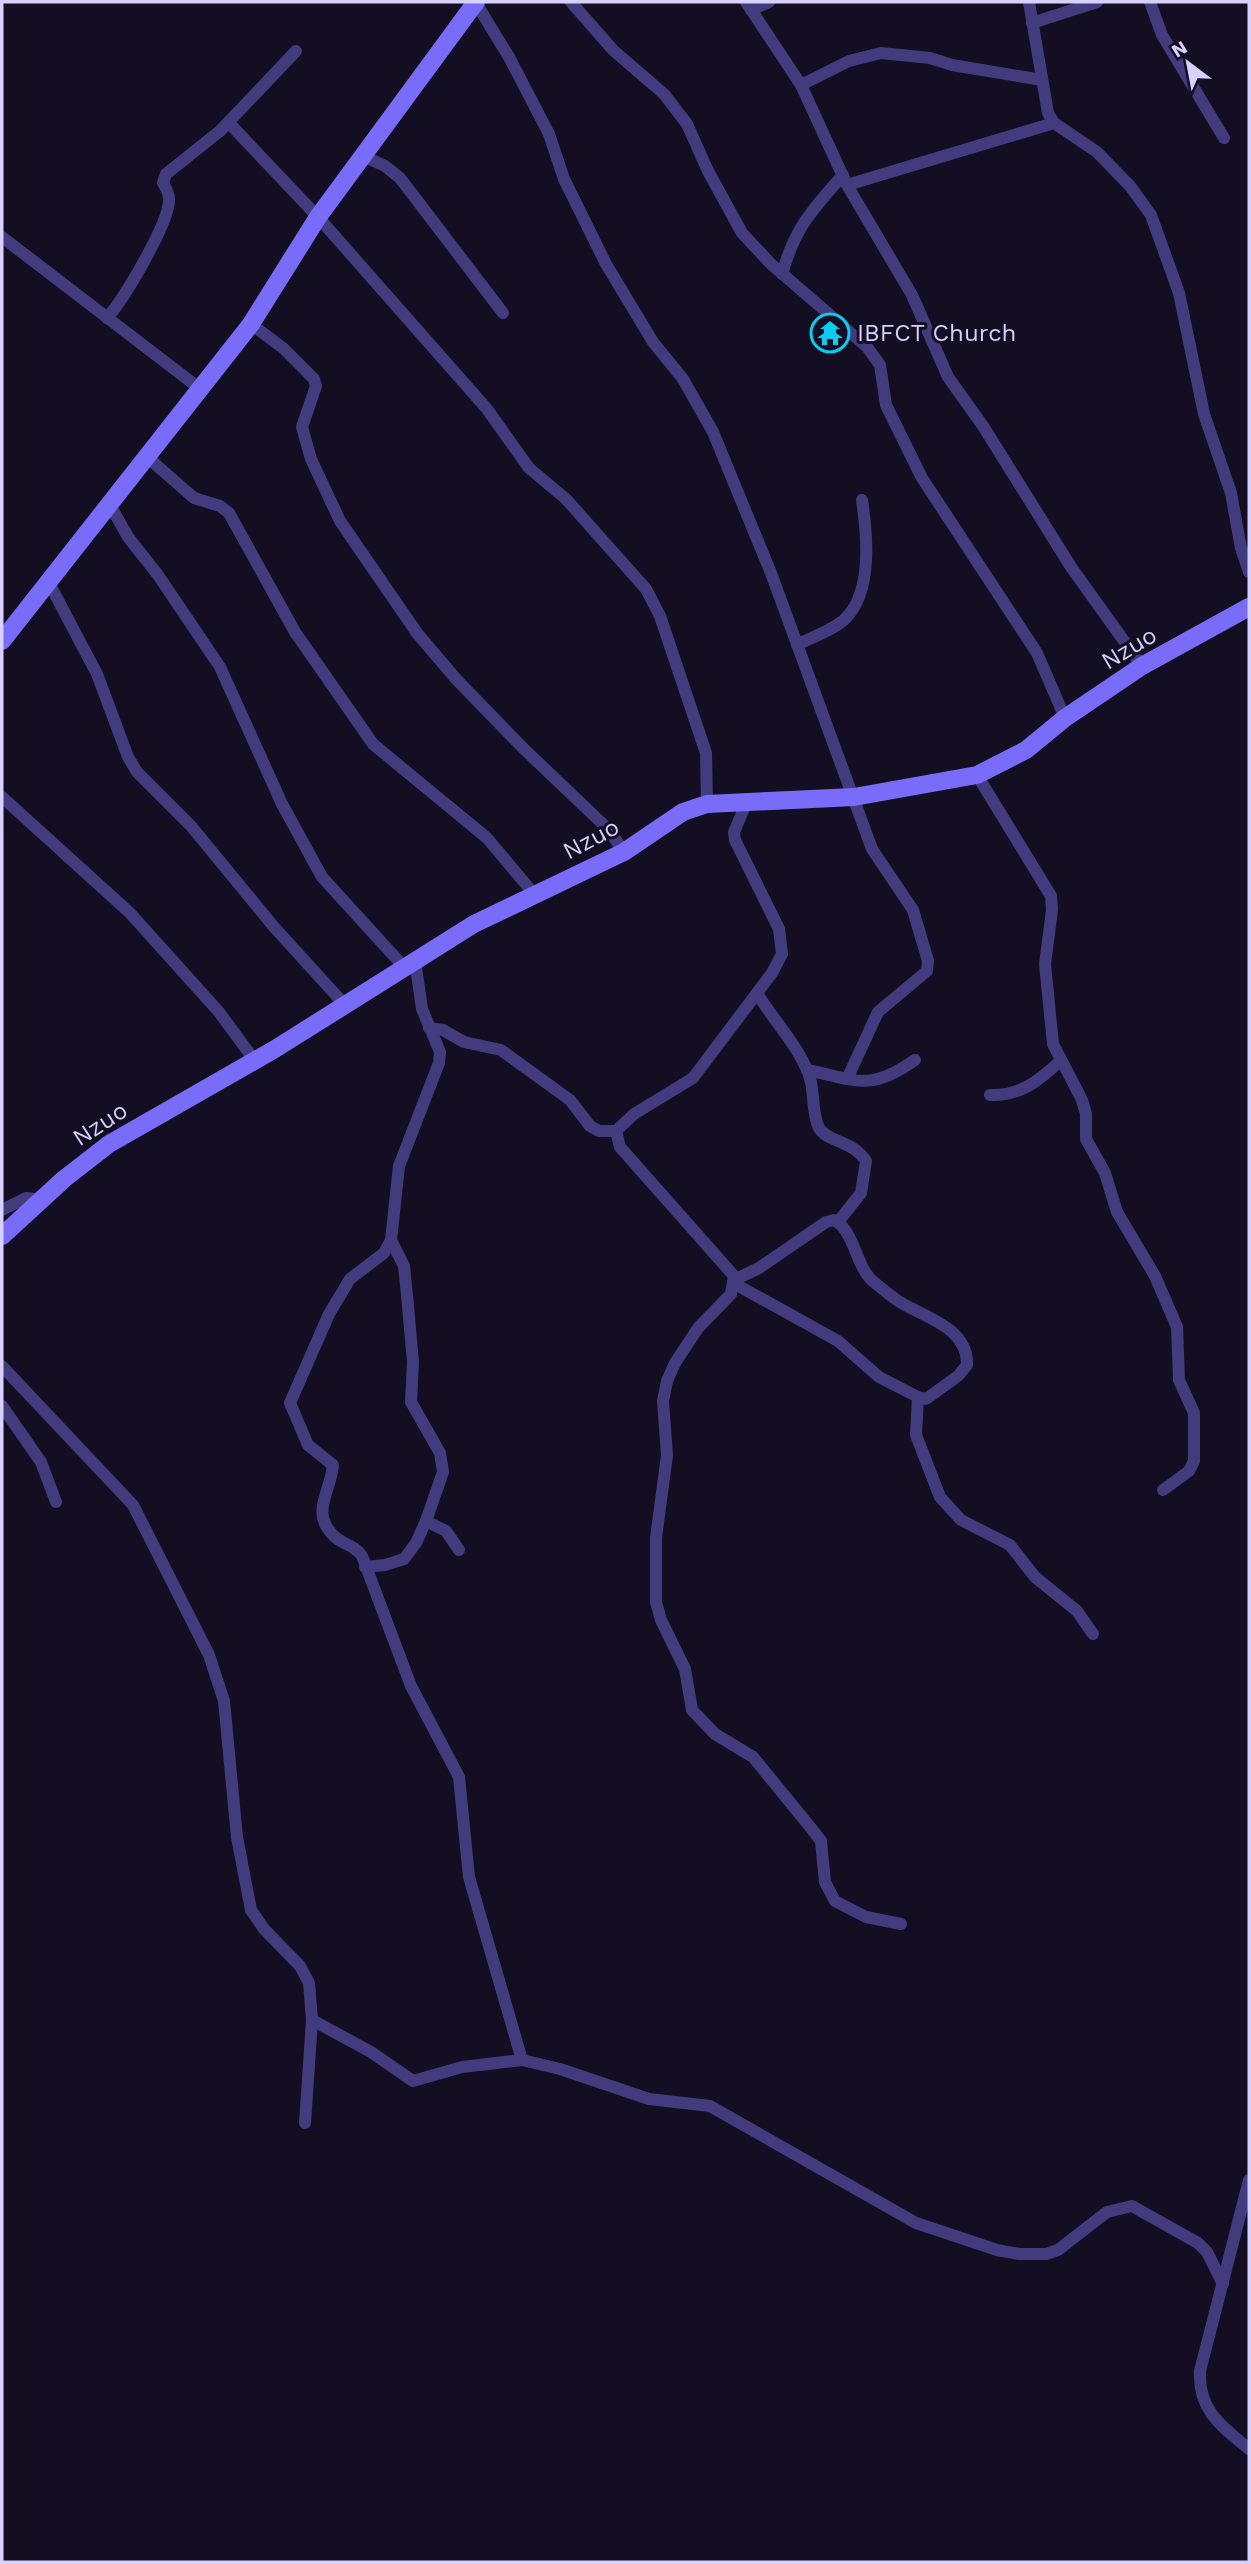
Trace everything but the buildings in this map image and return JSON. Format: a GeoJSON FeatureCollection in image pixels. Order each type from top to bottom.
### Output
{"type":"FeatureCollection","features":[{"type":"Feature","properties":{"kind":"street"},"geometry":{"type":"LineString","coordinates":[[2,641],[251,324],[318,217],[476,2],[509,57],[549,134],[564,179],[606,264],[653,342],[682,379],[713,432],[855,797],[872,849],[913,910],[928,961],[927,971],[878,1012],[847,1079]]}},
{"type":"Feature","properties":{"kind":"street"},"geometry":{"type":"LineString","coordinates":[[571,2],[613,50],[664,94],[687,124],[708,171],[742,233],[782,274],[867,347],[880,365],[886,405],[922,478],[1037,653],[1065,718]]}},
{"type":"Feature","properties":{"kind":"street"},"geometry":{"type":"LineString","coordinates":[[769,2],[749,6],[801,85],[845,180],[912,295],[948,377],[983,426],[1071,567],[1142,666]]}},
{"type":"Feature","properties":{"kind":"street"},"geometry":{"type":"LineString","coordinates":[[1028,2],[1048,113],[1054,123],[1097,152],[1130,186],[1151,215],[1179,293],[1204,414],[1228,483],[1241,548],[1249,572]]}},
{"type":"Feature","properties":{"kind":"street"},"geometry":{"type":"LineString","coordinates":[[1032,23],[1097,2]]}},
{"type":"Feature","properties":{"kind":"street"},"geometry":{"type":"LineString","coordinates":[[1150,2],[1162,35],[1224,138]]}},
{"type":"Feature","properties":{"kind":"street"},"geometry":{"type":"LineString","coordinates":[[107,318],[132,288],[168,206],[167,191],[163,183],[166,174],[229,123],[296,51]]}},
{"type":"Feature","properties":{"kind":"street"},"geometry":{"type":"LineString","coordinates":[[801,85],[849,61],[881,53],[930,58],[952,65],[1042,80]]}},
{"type":"Feature","properties":{"kind":"street"},"geometry":{"type":"LineString","coordinates":[[229,123],[318,217],[487,409],[529,468],[566,499],[646,589],[660,616],[706,752],[707,804]]}},
{"type":"Feature","properties":{"kind":"street"},"geometry":{"type":"LineString","coordinates":[[782,274],[792,241],[814,207],[845,180],[1054,123]]}},
{"type":"Feature","properties":{"kind":"street"},"geometry":{"type":"LineString","coordinates":[[363,156],[385,166],[400,178],[503,313]]}},
{"type":"Feature","properties":{"kind":"street"},"geometry":{"type":"LineString","coordinates":[[2,237],[199,388]]}},
{"type":"Feature","properties":{"kind":"street"},"geometry":{"type":"LineString","coordinates":[[251,324],[283,348],[314,379],[316,386],[302,427],[315,470],[340,521],[417,633],[456,680],[608,828],[624,852]]}},
{"type":"Feature","properties":{"kind":"street"},"geometry":{"type":"LineString","coordinates":[[146,456],[194,498],[220,506],[229,513],[295,632],[373,744],[487,838],[534,894]]}},
{"type":"Feature","properties":{"kind":"street"},"geometry":{"type":"LineString","coordinates":[[797,645],[845,619],[855,605],[864,571],[868,539],[862,500]]}},
{"type":"Feature","properties":{"kind":"street"},"geometry":{"type":"LineString","coordinates":[[110,505],[128,537],[158,575],[219,667],[282,804],[323,877],[409,963],[422,1009],[440,1052],[439,1063],[399,1166],[391,1240],[384,1253],[350,1279],[329,1314],[290,1403],[308,1445],[333,1465],[321,1505],[323,1519],[335,1536],[358,1551],[411,1686],[459,1777],[469,1877],[522,2060]]}},
{"type":"Feature","properties":{"kind":"street"},"geometry":{"type":"LineString","coordinates":[[49,583],[97,674],[128,757],[137,772],[209,846],[274,927],[345,1005]]}},
{"type":"Feature","properties":{"kind":"street","name":"Nzuo"},"geometry":{"type":"LineString","coordinates":[[2,1236],[109,1144],[255,1061],[474,924],[624,852],[683,812],[707,804],[855,797],[977,775],[1026,750],[1065,718],[1142,666],[1249,607]]}},
{"type":"Feature","properties":{"kind":"street"},"geometry":{"type":"LineString","coordinates":[[977,775],[1051,896],[1052,910],[1045,964],[1049,1031],[1060,1061],[1083,1100],[1086,1139],[1105,1173],[1117,1212],[1155,1276],[1177,1326],[1179,1380],[1194,1413],[1196,1426],[1194,1461],[1189,1471],[1163,1490]]}},
{"type":"Feature","properties":{"kind":"street"},"geometry":{"type":"LineString","coordinates":[[2,797],[130,913],[219,1012],[255,1061]]}},
{"type":"Feature","properties":{"kind":"street"},"geometry":{"type":"LineString","coordinates":[[429,1028],[443,1030],[464,1042],[501,1050],[570,1100],[590,1126],[600,1131],[616,1131],[634,1114],[693,1079],[782,954],[779,929],[735,840],[734,832],[747,804]]}},
{"type":"Feature","properties":{"kind":"street"},"geometry":{"type":"LineString","coordinates":[[757,992],[807,1070],[819,1129],[859,1150],[866,1161],[861,1194],[838,1222]]}},
{"type":"Feature","properties":{"kind":"street"},"geometry":{"type":"LineString","coordinates":[[807,1070],[875,1082],[890,1078],[915,1060]]}},
{"type":"Feature","properties":{"kind":"street"},"geometry":{"type":"LineString","coordinates":[[990,1095],[1008,1095],[1025,1089],[1060,1061]]}},
{"type":"Feature","properties":{"kind":"street"},"geometry":{"type":"LineString","coordinates":[[616,1131],[620,1147],[734,1276],[735,1282],[730,1294],[685,1347],[667,1381],[663,1401],[667,1455],[656,1538],[656,1602],[661,1620],[685,1669],[692,1710],[715,1734],[753,1757],[821,1841],[825,1882],[835,1901],[866,1917],[901,1924]]}},
{"type":"Feature","properties":{"kind":"street"},"geometry":{"type":"LineString","coordinates":[[2,1210],[26,1198],[42,1199]]}},
{"type":"Feature","properties":{"kind":"street"},"geometry":{"type":"LineString","coordinates":[[735,1282],[826,1222],[838,1222]]}},
{"type":"Feature","properties":{"kind":"street"},"geometry":{"type":"LineString","coordinates":[[735,1282],[838,1341],[879,1377],[926,1399],[966,1370],[965,1349],[956,1336],[930,1316],[902,1304],[866,1275],[838,1222]]}},
{"type":"Feature","properties":{"kind":"street"},"geometry":{"type":"LineString","coordinates":[[365,1567],[404,1559],[416,1543],[437,1496],[442,1461],[411,1402],[413,1362],[404,1266],[391,1240]]}},
{"type":"Feature","properties":{"kind":"street"},"geometry":{"type":"LineString","coordinates":[[3,1370],[133,1505],[209,1655],[224,1700],[237,1837],[251,1910],[264,1929],[300,1966],[309,1983],[312,2020],[304,2123]]}},
{"type":"Feature","properties":{"kind":"street"},"geometry":{"type":"LineString","coordinates":[[918,1397],[916,1435],[940,1497],[961,1520],[1010,1545],[1035,1577],[1077,1611],[1093,1634]]}},
{"type":"Feature","properties":{"kind":"street"},"geometry":{"type":"LineString","coordinates":[[2,1406],[41,1462],[57,1502]]}},
{"type":"Feature","properties":{"kind":"street"},"geometry":{"type":"LineString","coordinates":[[426,1521],[446,1531],[459,1550]]}},
{"type":"Feature","properties":{"kind":"street"},"geometry":{"type":"LineString","coordinates":[[312,2020],[371,2052],[413,2081],[462,2067],[522,2060],[560,2069],[649,2099],[710,2106],[916,2223],[997,2250],[1046,2254],[1058,2249],[1107,2212],[1132,2206],[1198,2243],[1208,2252],[1223,2284]]}},
{"type":"Feature","properties":{"kind":"street"},"geometry":{"type":"LineString","coordinates":[[1249,2180],[1199,2383],[1209,2414],[1249,2449]]}},
{"type":"Feature","properties":{"kind":"place","name":"IBFCT Church"},"geometry":{"type":"Point","coordinates":[830,333]}}]}
